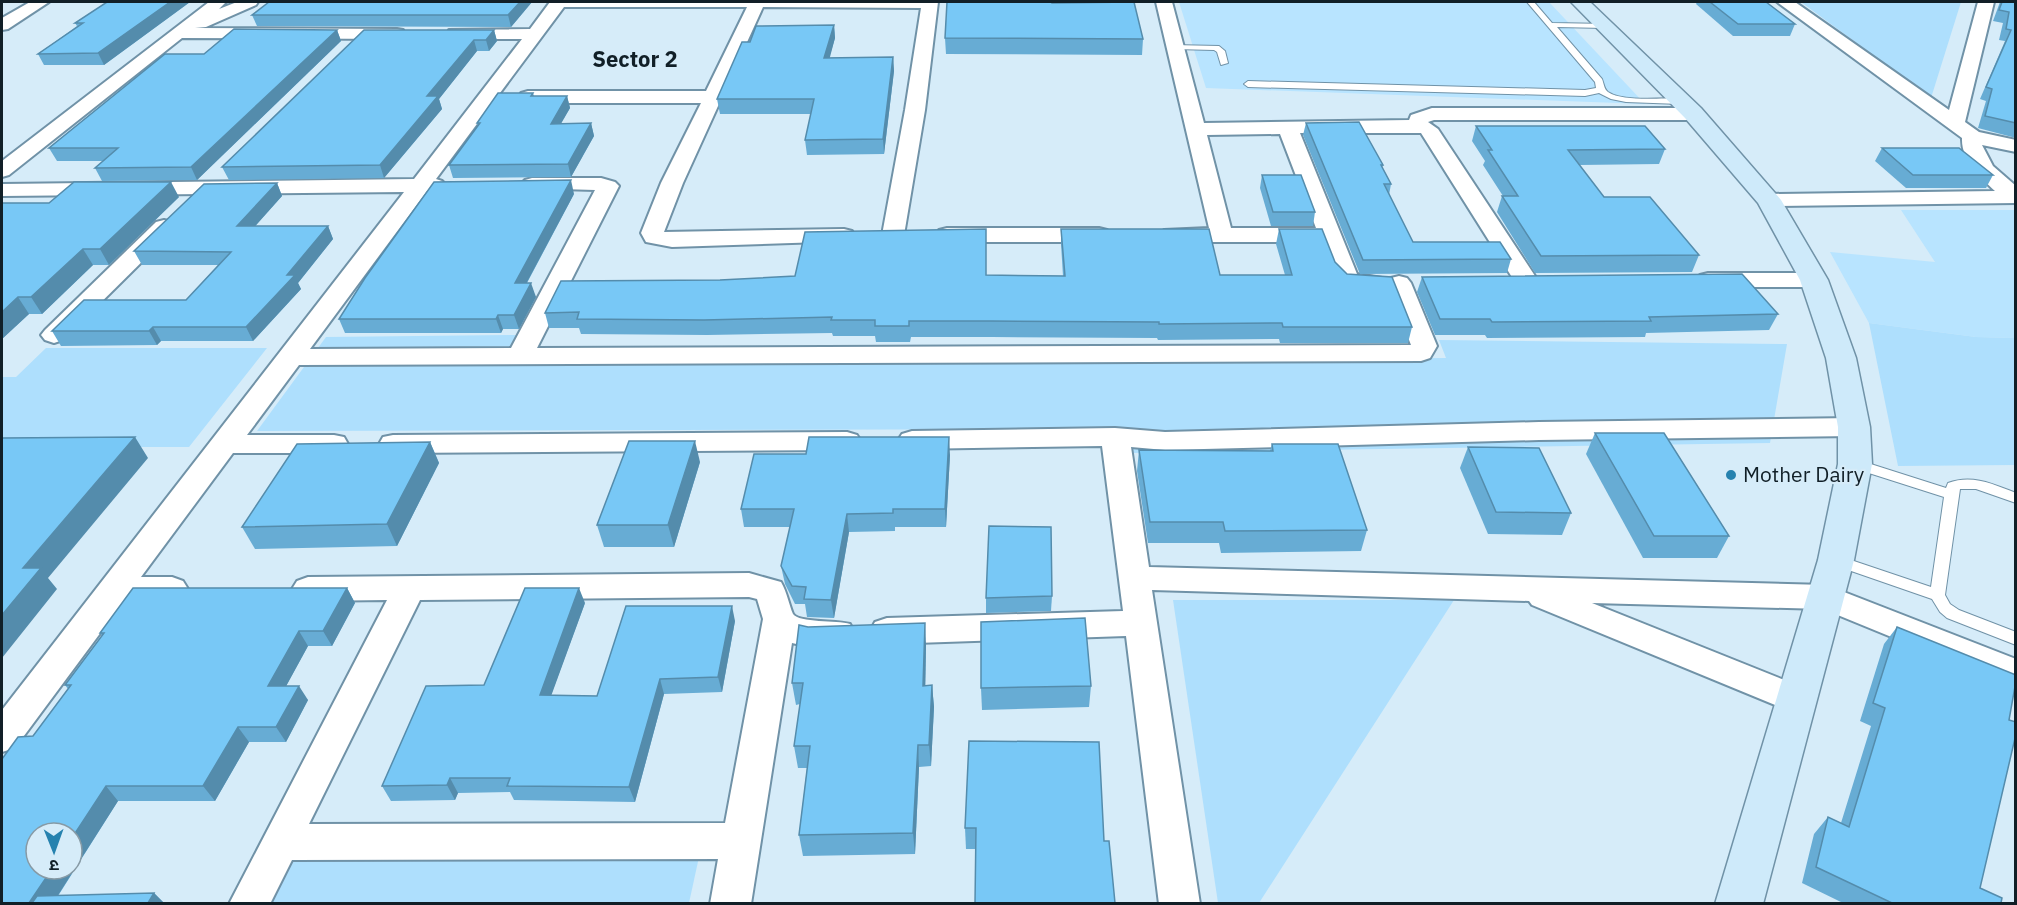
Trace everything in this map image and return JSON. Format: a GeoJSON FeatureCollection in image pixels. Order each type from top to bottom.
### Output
{"type":"FeatureCollection","features":[{"type":"Feature","properties":{"kind":"street"},"geometry":{"type":"LineString","coordinates":[[2,25],[40,2]]}},
{"type":"Feature","properties":{"kind":"street"},"geometry":{"type":"LineString","coordinates":[[2,171],[218,2]]}},
{"type":"Feature","properties":{"kind":"street"},"geometry":{"type":"LineString","coordinates":[[176,33],[250,2]]}},
{"type":"Feature","properties":{"kind":"street"},"geometry":{"type":"LineString","coordinates":[[2,737],[558,2],[930,2],[915,110],[893,235]]}},
{"type":"Feature","properties":{"kind":"street"},"geometry":{"type":"LineString","coordinates":[[1164,2],[1222,235]]}},
{"type":"Feature","properties":{"kind":"street"},"geometry":{"type":"LineString","coordinates":[[1580,2],[1687,107],[1769,200],[1814,280],[1841,358],[1854,427],[1856,464],[1836,560],[1739,903]]}},
{"type":"Feature","properties":{"kind":"street"},"geometry":{"type":"LineString","coordinates":[[1785,2],[1972,136],[2016,146]]}},
{"type":"Feature","properties":{"kind":"street"},"geometry":{"type":"LineString","coordinates":[[1954,124],[1986,2]]}},
{"type":"Feature","properties":{"kind":"street"},"geometry":{"type":"LineString","coordinates":[[757,3],[672,183],[652,233],[654,237],[672,240],[893,235],[1118,235]]}},
{"type":"Feature","properties":{"kind":"street"},"geometry":{"type":"LineString","coordinates":[[176,33],[419,34]]}},
{"type":"Feature","properties":{"kind":"street"},"geometry":{"type":"LineString","coordinates":[[345,50],[362,34]]}},
{"type":"Feature","properties":{"kind":"street"},"geometry":{"type":"LineString","coordinates":[[442,34],[534,34]]}},
{"type":"Feature","properties":{"kind":"street"},"geometry":{"type":"LineString","coordinates":[[486,97],[712,97]]}},
{"type":"Feature","properties":{"kind":"street"},"geometry":{"type":"LineString","coordinates":[[1420,126],[1418,119],[1432,114],[1687,107]]}},
{"type":"Feature","properties":{"kind":"street"},"geometry":{"type":"LineString","coordinates":[[1194,129],[1420,126],[1428,129],[1527,282]]}},
{"type":"Feature","properties":{"kind":"street"},"geometry":{"type":"LineString","coordinates":[[289,357],[1421,353],[1424,346],[1410,283],[1353,283],[1349,281],[1288,128]]}},
{"type":"Feature","properties":{"kind":"street"},"geometry":{"type":"LineString","coordinates":[[1972,136],[1970,143],[1974,155],[1985,169],[2016,197]]}},
{"type":"Feature","properties":{"kind":"street"},"geometry":{"type":"LineString","coordinates":[[54,335],[228,165]]}},
{"type":"Feature","properties":{"kind":"street"},"geometry":{"type":"LineString","coordinates":[[511,185],[601,184],[608,186],[520,356]]}},
{"type":"Feature","properties":{"kind":"street"},"geometry":{"type":"LineString","coordinates":[[2,190],[454,185]]}},
{"type":"Feature","properties":{"kind":"street"},"geometry":{"type":"LineString","coordinates":[[1769,200],[2016,197]]}},
{"type":"Feature","properties":{"kind":"street"},"geometry":{"type":"LineString","coordinates":[[1153,235],[1329,235]]}},
{"type":"Feature","properties":{"kind":"street"},"geometry":{"type":"LineString","coordinates":[[1682,281],[1814,280]]}},
{"type":"Feature","properties":{"kind":"street"},"geometry":{"type":"LineString","coordinates":[[1503,282],[1551,282]]}},
{"type":"Feature","properties":{"kind":"street"},"geometry":{"type":"LineString","coordinates":[[224,444],[1115,437],[1165,441],[1539,431],[1854,427]]}},
{"type":"Feature","properties":{"kind":"street"},"geometry":{"type":"LineString","coordinates":[[1115,437],[1180,903]]}},
{"type":"Feature","properties":{"kind":"street"},"geometry":{"type":"LineString","coordinates":[[1135,578],[1826,597],[2016,674]]}},
{"type":"Feature","properties":{"kind":"street"},"geometry":{"type":"LineString","coordinates":[[279,589],[749,585],[770,590],[774,597],[779,620],[729,903]]}},
{"type":"Feature","properties":{"kind":"street"},"geometry":{"type":"LineString","coordinates":[[114,589],[197,589]]}},
{"type":"Feature","properties":{"kind":"street"},"geometry":{"type":"LineString","coordinates":[[249,903],[409,589]]}},
{"type":"Feature","properties":{"kind":"street"},"geometry":{"type":"LineString","coordinates":[[1527,589],[1797,700]]}},
{"type":"Feature","properties":{"kind":"street"},"geometry":{"type":"LineString","coordinates":[[779,620],[786,627],[812,634],[1141,623]]}},
{"type":"Feature","properties":{"kind":"street"},"geometry":{"type":"LineString","coordinates":[[280,842],[739,841]]}},
{"type":"Feature","properties":{"kind":"lane"},"geometry":{"type":"LineString","coordinates":[[1530,2],[1599,81],[1602,90]]}},
{"type":"Feature","properties":{"kind":"lane"},"geometry":{"type":"LineString","coordinates":[[1550,25],[1605,26]]}},
{"type":"Feature","properties":{"kind":"lane"},"geometry":{"type":"LineString","coordinates":[[1175,47],[1216,48],[1221,51],[1224,63]]}},
{"type":"Feature","properties":{"kind":"lane"},"geometry":{"type":"LineString","coordinates":[[1248,84],[1585,93],[1602,90],[1619,99],[1687,107]]}},
{"type":"Feature","properties":{"kind":"lane"},"geometry":{"type":"LineString","coordinates":[[1856,464],[1950,494]]}},
{"type":"Feature","properties":{"kind":"lane"},"geometry":{"type":"LineString","coordinates":[[2016,498],[1966,483],[1953,486],[1950,494],[1937,595],[1945,608],[1962,619],[2016,639]]}},
{"type":"Feature","properties":{"kind":"lane"},"geometry":{"type":"LineString","coordinates":[[1836,560],[1937,595]]}},
{"type":"Feature","properties":{"kind":"shaded area"},"geometry":{"type":"Polygon","coordinates":[[[1179,2],[1549,2],[1645,104],[1206,88],[1179,2]]]}},
{"type":"Feature","properties":{"kind":"shaded area"},"geometry":{"type":"Polygon","coordinates":[[[1801,2],[1961,2],[1931,98],[1801,2]]]}},
{"type":"Feature","properties":{"kind":"shaded area"},"geometry":{"type":"Polygon","coordinates":[[[1901,210],[2015,210],[2015,338],[1976,337],[1869,323],[1830,252],[1935,262],[1901,210]]]}},
{"type":"Feature","properties":{"kind":"shaded area"},"geometry":{"type":"Polygon","coordinates":[[[1869,323],[1976,337],[2015,338],[2015,465],[1898,466],[1869,323]]]}},
{"type":"Feature","properties":{"kind":"shaded area"},"geometry":{"type":"Polygon","coordinates":[[[517,335],[503,365],[1446,358],[1439,340],[1787,344],[1770,443],[1131,453],[1130,429],[257,431],[326,337],[517,335]]]}},
{"type":"Feature","properties":{"kind":"shaded area"},"geometry":{"type":"Polygon","coordinates":[[[46,348],[267,348],[189,447],[2,447],[2,377],[16,377],[46,348]]]}},
{"type":"Feature","properties":{"kind":"shaded area"},"geometry":{"type":"Polygon","coordinates":[[[1173,600],[1454,600],[1259,903],[1218,903],[1173,600]]]}},
{"type":"Feature","properties":{"kind":"shaded area"},"geometry":{"type":"Polygon","coordinates":[[[699,857],[689,903],[271,904],[293,859],[699,857]]]}},
{"type":"Feature","properties":{"kind":"building"},"geometry":{"type":"Polygon","coordinates":[[[107,2],[170,2],[98,53],[38,54],[83,23],[75,23],[107,2]]]}},
{"type":"Feature","properties":{"kind":"building"},"geometry":{"type":"Polygon","coordinates":[[[269,2],[520,2],[508,15],[252,15],[269,2]]]}},
{"type":"Feature","properties":{"kind":"building"},"geometry":{"type":"Polygon","coordinates":[[[947,2],[1134,2],[1143,39],[945,38],[947,2]]]}},
{"type":"Feature","properties":{"kind":"building"},"geometry":{"type":"Polygon","coordinates":[[[1710,2],[1766,2],[1795,24],[1738,24],[1710,2]]]}},
{"type":"Feature","properties":{"kind":"building"},"geometry":{"type":"Polygon","coordinates":[[[2002,2],[2016,2],[2016,123],[1985,116],[1992,89],[1986,87],[2011,30],[2006,29],[2009,12],[1999,10],[2002,2]]]}},
{"type":"Feature","properties":{"kind":"building"},"geometry":{"type":"Polygon","coordinates":[[[834,25],[824,58],[893,57],[883,139],[805,140],[814,99],[717,99],[742,42],[750,42],[756,26],[834,25]]]}},
{"type":"Feature","properties":{"kind":"building"},"geometry":{"type":"Polygon","coordinates":[[[234,29],[337,30],[191,167],[95,168],[118,148],[49,148],[165,54],[204,54],[234,29]]]}},
{"type":"Feature","properties":{"kind":"building"},"geometry":{"type":"Polygon","coordinates":[[[364,30],[494,30],[486,40],[474,40],[427,96],[438,96],[380,165],[222,167],[364,30]]]}},
{"type":"Feature","properties":{"kind":"building"},"geometry":{"type":"Polygon","coordinates":[[[498,93],[567,96],[551,124],[591,123],[568,164],[449,165],[480,123],[477,123],[498,93]]]}},
{"type":"Feature","properties":{"kind":"building"},"geometry":{"type":"Polygon","coordinates":[[[1359,122],[1383,165],[1381,165],[1391,184],[1384,184],[1413,242],[1500,242],[1511,259],[1363,260],[1306,123],[1359,122]]]}},
{"type":"Feature","properties":{"kind":"building"},"geometry":{"type":"Polygon","coordinates":[[[1476,126],[1645,126],[1665,149],[1568,150],[1604,197],[1650,197],[1699,255],[1541,256],[1502,196],[1518,196],[1488,150],[1492,150],[1476,126]]]}},
{"type":"Feature","properties":{"kind":"building"},"geometry":{"type":"Polygon","coordinates":[[[1882,148],[1959,148],[1993,175],[1913,175],[1882,148]]]}},
{"type":"Feature","properties":{"kind":"building"},"geometry":{"type":"Polygon","coordinates":[[[1262,175],[1301,175],[1315,212],[1273,212],[1262,175]]]}},
{"type":"Feature","properties":{"kind":"building"},"geometry":{"type":"Polygon","coordinates":[[[571,180],[515,283],[531,283],[514,315],[498,315],[496,319],[339,319],[365,278],[434,182],[571,180]]]}},
{"type":"Feature","properties":{"kind":"building"},"geometry":{"type":"Polygon","coordinates":[[[74,182],[171,182],[100,249],[83,249],[31,297],[18,297],[2,312],[2,203],[49,203],[74,182]]]}},
{"type":"Feature","properties":{"kind":"building"},"geometry":{"type":"Polygon","coordinates":[[[277,183],[237,226],[328,226],[287,275],[295,275],[246,327],[153,327],[149,331],[52,331],[84,300],[186,300],[231,252],[134,251],[204,184],[277,183]]]}},
{"type":"Feature","properties":{"kind":"building"},"geometry":{"type":"Polygon","coordinates":[[[986,229],[986,275],[1065,276],[1061,229],[1209,229],[1220,275],[1292,275],[1279,229],[1322,229],[1335,262],[1347,274],[1392,277],[1412,327],[1283,327],[1282,323],[1159,324],[1159,322],[991,321],[909,321],[909,326],[875,326],[875,320],[831,320],[832,317],[704,320],[577,319],[579,312],[545,313],[561,281],[720,280],[795,276],[805,232],[986,229]]]}},
{"type":"Feature","properties":{"kind":"building"},"geometry":{"type":"Polygon","coordinates":[[[1742,274],[1778,314],[1649,317],[1651,321],[1492,322],[1490,319],[1440,319],[1422,277],[1742,274]]]}},
{"type":"Feature","properties":{"kind":"building"},"geometry":{"type":"Polygon","coordinates":[[[1595,433],[1664,433],[1729,536],[1654,536],[1595,433]]]}},
{"type":"Feature","properties":{"kind":"building"},"geometry":{"type":"Polygon","coordinates":[[[135,437],[23,568],[41,568],[2,615],[2,438],[135,437]]]}},
{"type":"Feature","properties":{"kind":"building"},"geometry":{"type":"Polygon","coordinates":[[[809,437],[949,437],[945,509],[893,509],[893,513],[847,514],[831,600],[804,599],[806,587],[792,586],[781,566],[794,509],[741,509],[754,454],[806,454],[809,437]]]}},
{"type":"Feature","properties":{"kind":"building"},"geometry":{"type":"Polygon","coordinates":[[[629,441],[695,441],[668,525],[597,525],[629,441]]]}},
{"type":"Feature","properties":{"kind":"building"},"geometry":{"type":"Polygon","coordinates":[[[430,442],[387,524],[242,527],[297,444],[430,442]]]}},
{"type":"Feature","properties":{"kind":"building"},"geometry":{"type":"Polygon","coordinates":[[[1272,444],[1338,444],[1367,530],[1225,531],[1223,522],[1150,522],[1139,450],[1273,451],[1272,444]]]}},
{"type":"Feature","properties":{"kind":"building"},"geometry":{"type":"Polygon","coordinates":[[[1468,447],[1539,448],[1571,513],[1496,512],[1468,447]]]}},
{"type":"Feature","properties":{"kind":"building"},"geometry":{"type":"Polygon","coordinates":[[[989,526],[1051,527],[1052,596],[986,598],[989,526]]]}},
{"type":"Feature","properties":{"kind":"building"},"geometry":{"type":"Polygon","coordinates":[[[133,588],[347,588],[323,631],[299,631],[268,686],[299,686],[276,727],[238,727],[203,786],[106,786],[83,821],[24,821],[24,881],[44,881],[29,903],[2,903],[2,759],[18,737],[33,736],[71,685],[65,685],[104,633],[100,633],[133,588]]]}},
{"type":"Feature","properties":{"kind":"building"},"geometry":{"type":"Polygon","coordinates":[[[525,588],[579,588],[540,695],[597,696],[626,606],[732,606],[718,677],[660,679],[629,787],[507,786],[510,778],[450,778],[447,785],[382,786],[426,686],[484,685],[525,588]]]}},
{"type":"Feature","properties":{"kind":"building"},"geometry":{"type":"Polygon","coordinates":[[[1085,618],[1091,686],[981,688],[981,622],[1085,618]]]}},
{"type":"Feature","properties":{"kind":"building"},"geometry":{"type":"Polygon","coordinates":[[[925,623],[923,686],[932,685],[929,745],[918,745],[913,833],[799,835],[810,746],[794,746],[803,683],[792,683],[799,625],[808,627],[925,623]]]}},
{"type":"Feature","properties":{"kind":"building"},"geometry":{"type":"Polygon","coordinates":[[[1897,627],[2016,675],[2009,720],[2016,722],[2016,734],[1980,888],[2002,898],[2001,903],[1892,903],[1816,867],[1828,817],[1849,827],[1885,708],[1873,703],[1897,627]]]}},
{"type":"Feature","properties":{"kind":"building"},"geometry":{"type":"Polygon","coordinates":[[[969,741],[1099,742],[1104,841],[1109,841],[1115,903],[975,903],[976,828],[965,828],[969,741]]]}},
{"type":"Feature","properties":{"kind":"building"},"geometry":{"type":"Polygon","coordinates":[[[154,893],[148,903],[32,903],[37,896],[154,893]]]}},
{"type":"Feature","properties":{"kind":"place","name":"Mother Dairy"},"geometry":{"type":"Point","coordinates":[1731,475]}},
{"type":"Feature","properties":{"kind":"district","name":"Sector 2"},"geometry":{"type":"Point","coordinates":[635,59]}}]}
